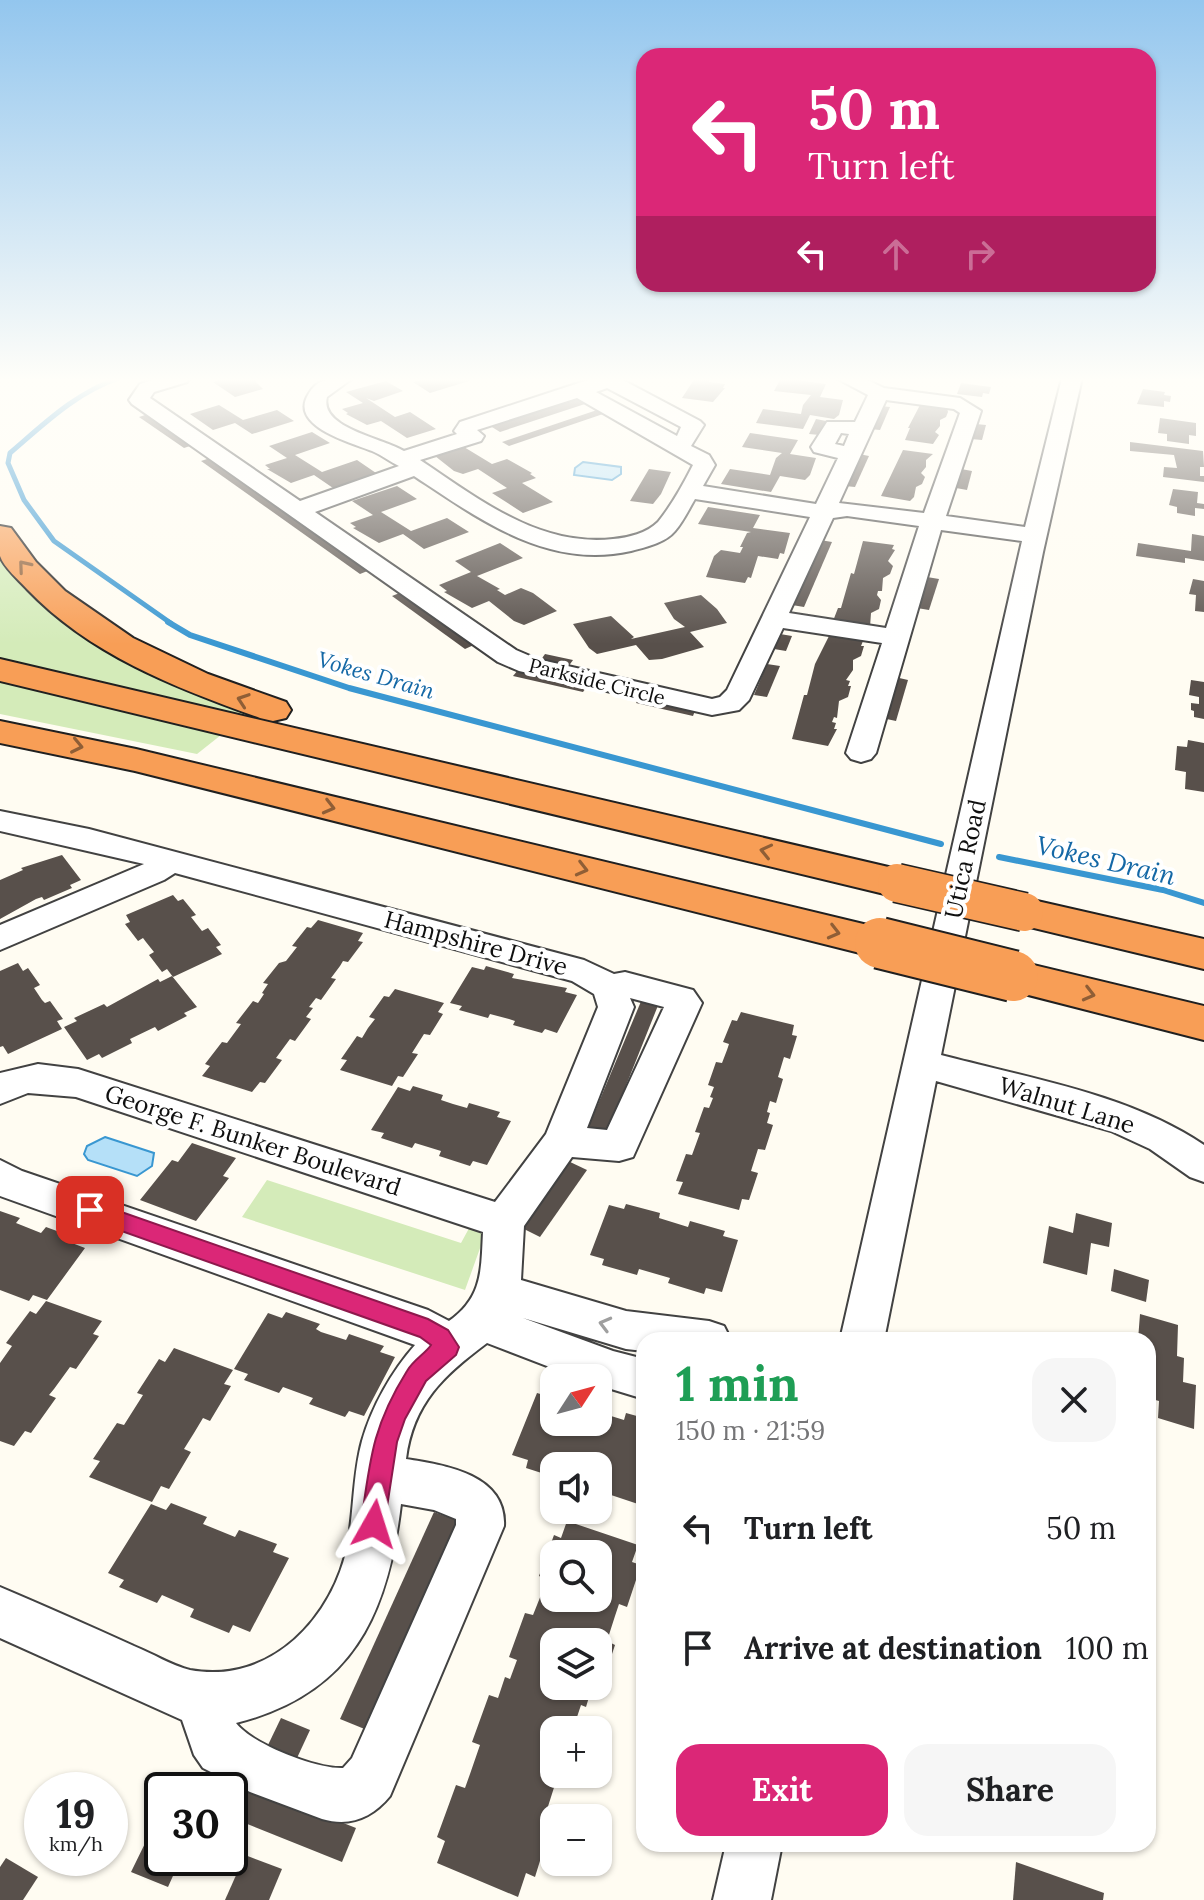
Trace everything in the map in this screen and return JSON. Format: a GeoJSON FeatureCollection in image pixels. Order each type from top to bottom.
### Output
{"type":"FeatureCollection","features":[{"type":"Feature","properties":{"kind":"highway"},"geometry":{"type":"LineString","coordinates":[[0,535],[30,574],[62,604],[107,637],[154,663],[239,699],[584,808]]}},
{"type":"Feature","properties":{"kind":"highway"},"geometry":{"type":"LineString","coordinates":[[0,670],[1204,954]]}},
{"type":"Feature","properties":{"kind":"highway"},"geometry":{"type":"LineString","coordinates":[[0,732],[136,760],[1204,1023]]}},
{"type":"Feature","properties":{"kind":"street","name":"Parkside Circle"},"geometry":{"type":"LineString","coordinates":[[235,467],[515,660],[703,706],[729,704],[739,694],[844,467]]}},
{"type":"Feature","properties":{"kind":"street"},"geometry":{"type":"LineString","coordinates":[[297,510],[403,467]]}},
{"type":"Feature","properties":{"kind":"street"},"geometry":{"type":"LineString","coordinates":[[413,467],[521,533],[568,549],[623,546],[659,533],[666,527],[703,467]]}},
{"type":"Feature","properties":{"kind":"street"},"geometry":{"type":"LineString","coordinates":[[861,753],[951,467]]}},
{"type":"Feature","properties":{"kind":"street","name":"Utica Road"},"geometry":{"type":"LineString","coordinates":[[864,1332],[1051,467]]}},
{"type":"Feature","properties":{"kind":"street"},"geometry":{"type":"LineString","coordinates":[[688,491],[823,512],[838,520],[930,528],[1033,544]]}},
{"type":"Feature","properties":{"kind":"street"},"geometry":{"type":"LineString","coordinates":[[774,619],[896,637]]}},
{"type":"Feature","properties":{"kind":"street","name":"Hampshire Drive"},"geometry":{"type":"LineString","coordinates":[[0,821],[89,839],[584,972],[609,987]]}},
{"type":"Feature","properties":{"kind":"street"},"geometry":{"type":"LineString","coordinates":[[0,938],[153,873],[170,861]]}},
{"type":"Feature","properties":{"kind":"street"},"geometry":{"type":"LineString","coordinates":[[0,1612],[188,1696],[210,1699],[263,1690],[303,1667],[331,1640],[363,1581],[372,1544],[385,1442],[395,1415],[418,1374],[480,1316],[502,1273],[504,1222],[562,1141],[615,1017],[614,998],[609,987],[625,984],[681,999],[684,1003],[619,1146],[562,1141]]}},
{"type":"Feature","properties":{"kind":"street","name":"Walnut Lane"},"geometry":{"type":"LineString","coordinates":[[921,1063],[1122,1119],[1164,1138],[1204,1166]]}},
{"type":"Feature","properties":{"kind":"street","name":"George F. Bunker Boulevard"},"geometry":{"type":"LineString","coordinates":[[0,1090],[23,1079],[78,1083],[504,1222]]}},
{"type":"Feature","properties":{"kind":"street"},"geometry":{"type":"LineString","coordinates":[[0,1176],[8,1182],[428,1329],[480,1316],[643,1332]]}},
{"type":"Feature","properties":{"kind":"street"},"geometry":{"type":"LineString","coordinates":[[480,1316],[613,1371],[636,1377]]}},
{"type":"Feature","properties":{"kind":"street"},"geometry":{"type":"LineString","coordinates":[[210,1699],[207,1720],[215,1741],[224,1752],[241,1762],[334,1795],[357,1793],[371,1777],[480,1526],[481,1511],[469,1499],[420,1483],[379,1479]]}},
{"type":"Feature","properties":{"kind":"street"},"geometry":{"type":"LineString","coordinates":[[742,1900],[752,1852]]}},
{"type":"Feature","properties":{"kind":"green space"},"geometry":{"type":"Polygon","coordinates":[[[0,554],[27,586],[270,718],[268,721],[0,658],[0,554]]]}},
{"type":"Feature","properties":{"kind":"green space"},"geometry":{"type":"Polygon","coordinates":[[[0,682],[221,735],[197,754],[0,714],[0,682]]]}},
{"type":"Feature","properties":{"kind":"green space"},"geometry":{"type":"Polygon","coordinates":[[[267,1180],[461,1243],[473,1221],[488,1226],[465,1290],[242,1217],[267,1180]]]}},
{"type":"Feature","properties":{"kind":"water"},"geometry":{"type":"Polygon","coordinates":[[[618,467],[621,474],[612,480],[574,475],[575,468],[618,467]]]}},
{"type":"Feature","properties":{"kind":"water"},"geometry":{"type":"Polygon","coordinates":[[[105,1137],[154,1153],[152,1166],[137,1176],[88,1160],[84,1154],[87,1146],[105,1137]]]}},
{"type":"Feature","properties":{"kind":"building"},"geometry":{"type":"Polygon","coordinates":[[[209,467],[222,467],[370,570],[360,574],[209,467]]]}},
{"type":"Feature","properties":{"kind":"building"},"geometry":{"type":"Polygon","coordinates":[[[267,467],[314,467],[322,472],[338,467],[367,467],[376,473],[333,488],[314,475],[291,483],[267,469],[270,469],[267,467]]]}},
{"type":"Feature","properties":{"kind":"building"},"geometry":{"type":"Polygon","coordinates":[[[449,467],[521,467],[536,478],[522,483],[553,502],[523,513],[492,493],[507,488],[478,469],[463,474],[449,467]]]}},
{"type":"Feature","properties":{"kind":"building"},"geometry":{"type":"Polygon","coordinates":[[[773,467],[813,467],[805,480],[780,476],[771,492],[721,484],[730,469],[770,475],[773,467]]]}},
{"type":"Feature","properties":{"kind":"building"},"geometry":{"type":"Polygon","coordinates":[[[853,467],[864,467],[855,487],[845,486],[853,467]]]}},
{"type":"Feature","properties":{"kind":"building"},"geometry":{"type":"Polygon","coordinates":[[[895,467],[926,467],[921,473],[925,477],[922,484],[916,487],[910,501],[881,496],[895,467]]]}},
{"type":"Feature","properties":{"kind":"building"},"geometry":{"type":"Polygon","coordinates":[[[1164,467],[1204,467],[1200,467],[1200,476],[1204,476],[1204,482],[1163,477],[1164,467]]]}},
{"type":"Feature","properties":{"kind":"building"},"geometry":{"type":"Polygon","coordinates":[[[649,469],[671,472],[661,494],[653,504],[630,501],[649,469]]]}},
{"type":"Feature","properties":{"kind":"building"},"geometry":{"type":"Polygon","coordinates":[[[961,469],[972,471],[967,490],[956,488],[961,469]]]}},
{"type":"Feature","properties":{"kind":"building"},"geometry":{"type":"Polygon","coordinates":[[[397,486],[417,499],[381,512],[411,531],[447,518],[469,532],[424,549],[403,534],[379,543],[353,528],[356,527],[350,523],[373,515],[352,501],[397,486]]]}},
{"type":"Feature","properties":{"kind":"building"},"geometry":{"type":"Polygon","coordinates":[[[1173,489],[1198,492],[1197,503],[1204,504],[1204,509],[1195,508],[1195,516],[1177,513],[1177,507],[1169,505],[1173,489]]]}},
{"type":"Feature","properties":{"kind":"building"},"geometry":{"type":"Polygon","coordinates":[[[708,507],[760,515],[753,528],[790,533],[784,554],[780,553],[778,559],[758,556],[751,578],[748,577],[745,583],[706,577],[714,556],[721,550],[740,553],[747,533],[751,532],[698,524],[708,507]]]}},
{"type":"Feature","properties":{"kind":"building"},"geometry":{"type":"Polygon","coordinates":[[[1192,534],[1204,536],[1204,561],[1185,558],[1185,563],[1136,556],[1138,543],[1191,551],[1192,534]]]}},
{"type":"Feature","properties":{"kind":"building"},"geometry":{"type":"Polygon","coordinates":[[[820,540],[832,542],[804,607],[792,605],[820,540]]]}},
{"type":"Feature","properties":{"kind":"building"},"geometry":{"type":"Polygon","coordinates":[[[863,541],[894,545],[892,549],[895,550],[888,561],[893,566],[890,574],[883,578],[882,591],[878,591],[881,600],[879,609],[871,613],[870,627],[833,621],[838,608],[841,608],[851,573],[854,574],[863,541]]]}},
{"type":"Feature","properties":{"kind":"building"},"geometry":{"type":"Polygon","coordinates":[[[500,543],[523,558],[477,576],[505,595],[521,588],[533,593],[557,611],[524,625],[489,601],[472,608],[444,592],[447,591],[439,585],[471,572],[455,561],[500,543]]]}},
{"type":"Feature","properties":{"kind":"building"},"geometry":{"type":"Polygon","coordinates":[[[927,577],[939,579],[929,610],[917,608],[927,577]]]}},
{"type":"Feature","properties":{"kind":"building"},"geometry":{"type":"Polygon","coordinates":[[[1193,579],[1204,581],[1204,612],[1195,611],[1196,595],[1189,594],[1193,579]]]}},
{"type":"Feature","properties":{"kind":"building"},"geometry":{"type":"Polygon","coordinates":[[[402,592],[476,644],[465,649],[392,596],[402,592]]]}},
{"type":"Feature","properties":{"kind":"building"},"geometry":{"type":"Polygon","coordinates":[[[701,595],[727,623],[690,632],[704,647],[662,659],[649,660],[636,645],[597,654],[589,648],[573,624],[611,616],[634,637],[631,639],[685,627],[674,619],[664,603],[701,595]]]}},
{"type":"Feature","properties":{"kind":"building"},"geometry":{"type":"Polygon","coordinates":[[[780,634],[792,636],[786,651],[774,649],[780,634]]]}},
{"type":"Feature","properties":{"kind":"building"},"geometry":{"type":"Polygon","coordinates":[[[829,636],[863,641],[861,646],[864,646],[861,656],[853,660],[853,670],[846,680],[850,681],[848,686],[851,686],[848,697],[839,701],[837,718],[834,717],[832,722],[836,723],[834,729],[837,729],[828,746],[792,739],[815,664],[829,636]]]}},
{"type":"Feature","properties":{"kind":"building"},"geometry":{"type":"Polygon","coordinates":[[[545,654],[573,660],[568,667],[540,661],[545,654]]]}},
{"type":"Feature","properties":{"kind":"building"},"geometry":{"type":"Polygon","coordinates":[[[767,664],[780,666],[767,697],[754,695],[767,664]]]}},
{"type":"Feature","properties":{"kind":"building"},"geometry":{"type":"Polygon","coordinates":[[[518,670],[588,685],[583,692],[513,676],[518,670]]]}},
{"type":"Feature","properties":{"kind":"building"},"geometry":{"type":"Polygon","coordinates":[[[895,677],[908,680],[896,721],[882,718],[895,677]]]}},
{"type":"Feature","properties":{"kind":"building"},"geometry":{"type":"Polygon","coordinates":[[[1191,680],[1204,682],[1204,719],[1194,717],[1191,710],[1191,703],[1199,704],[1199,697],[1189,695],[1191,680]]]}},
{"type":"Feature","properties":{"kind":"building"},"geometry":{"type":"Polygon","coordinates":[[[641,696],[696,708],[693,716],[636,703],[641,696]]]}},
{"type":"Feature","properties":{"kind":"building"},"geometry":{"type":"Polygon","coordinates":[[[1188,740],[1204,743],[1204,792],[1185,789],[1186,772],[1175,770],[1177,746],[1187,747],[1188,740]]]}},
{"type":"Feature","properties":{"kind":"building"},"geometry":{"type":"Polygon","coordinates":[[[62,855],[81,880],[70,885],[72,888],[44,900],[42,897],[36,899],[0,919],[0,880],[23,870],[21,868],[62,855]]]}},
{"type":"Feature","properties":{"kind":"building"},"geometry":{"type":"Polygon","coordinates":[[[173,895],[178,901],[183,899],[196,915],[191,917],[202,931],[208,928],[221,945],[216,947],[222,954],[173,977],[167,969],[162,972],[149,955],[154,952],[143,938],[138,941],[125,924],[130,922],[126,915],[173,895]]]}},
{"type":"Feature","properties":{"kind":"building"},"geometry":{"type":"Polygon","coordinates":[[[318,920],[363,933],[358,941],[363,942],[348,962],[343,961],[331,978],[336,979],[321,1000],[316,998],[309,1007],[313,1008],[306,1017],[311,1019],[295,1041],[290,1039],[276,1058],[282,1060],[265,1083],[260,1082],[252,1092],[202,1076],[210,1066],[205,1064],[241,1024],[236,1023],[253,1001],[258,1003],[264,994],[268,984],[263,983],[297,947],[292,946],[307,927],[311,928],[318,920]]]}},
{"type":"Feature","properties":{"kind":"building"},"geometry":{"type":"Polygon","coordinates":[[[18,963],[23,971],[28,968],[40,985],[34,988],[42,1000],[45,1003],[50,1001],[63,1019],[57,1021],[62,1029],[8,1054],[3,1046],[0,1047],[0,971],[18,963]]]}},
{"type":"Feature","properties":{"kind":"building"},"geometry":{"type":"Polygon","coordinates":[[[486,966],[514,974],[512,978],[567,988],[565,992],[577,995],[557,1033],[545,1029],[542,1033],[513,1025],[515,1021],[509,1019],[490,1014],[488,1018],[459,1010],[462,1006],[450,1003],[472,967],[484,970],[486,966]]]}},
{"type":"Feature","properties":{"kind":"building"},"geometry":{"type":"Polygon","coordinates":[[[172,976],[197,1007],[184,1013],[187,1016],[158,1031],[155,1027],[130,1039],[132,1043],[102,1058],[99,1054],[87,1060],[64,1027],[77,1021],[74,1018],[104,1004],[107,1007],[158,979],[160,982],[172,976]]]}},
{"type":"Feature","properties":{"kind":"building"},"geometry":{"type":"Polygon","coordinates":[[[395,989],[444,1003],[438,1012],[443,1014],[430,1035],[424,1034],[412,1053],[418,1054],[403,1077],[398,1076],[392,1086],[340,1070],[347,1060],[341,1059],[357,1036],[362,1038],[375,1019],[369,1017],[384,996],[389,997],[395,989]]]}},
{"type":"Feature","properties":{"kind":"building"},"geometry":{"type":"Polygon","coordinates":[[[642,999],[659,1003],[607,1133],[588,1128],[642,999]]]}},
{"type":"Feature","properties":{"kind":"building"},"geometry":{"type":"Polygon","coordinates":[[[741,1012],[794,1025],[792,1035],[797,1036],[790,1059],[784,1057],[778,1077],[783,1079],[776,1103],[770,1101],[767,1123],[773,1125],[765,1150],[758,1149],[751,1171],[758,1173],[749,1200],[742,1199],[739,1210],[678,1194],[683,1182],[676,1181],[686,1154],[692,1155],[700,1133],[695,1132],[704,1107],[709,1108],[713,1098],[710,1097],[714,1087],[708,1085],[716,1062],[722,1063],[727,1050],[729,1044],[723,1042],[732,1020],[737,1021],[741,1012]]]}},
{"type":"Feature","properties":{"kind":"building"},"geometry":{"type":"Polygon","coordinates":[[[413,1086],[443,1095],[441,1100],[453,1104],[467,1108],[469,1103],[500,1112],[497,1117],[511,1121],[487,1165],[473,1161],[470,1166],[439,1156],[441,1151],[415,1143],[412,1148],[381,1138],[384,1133],[371,1130],[398,1087],[410,1091],[413,1086]]]}},
{"type":"Feature","properties":{"kind":"building"},"geometry":{"type":"Polygon","coordinates":[[[192,1143],[236,1158],[223,1176],[229,1178],[196,1221],[140,1200],[172,1160],[178,1162],[192,1143]]]}},
{"type":"Feature","properties":{"kind":"building"},"geometry":{"type":"Polygon","coordinates":[[[568,1161],[587,1170],[540,1237],[520,1227],[568,1161]]]}},
{"type":"Feature","properties":{"kind":"building"},"geometry":{"type":"Polygon","coordinates":[[[626,1204],[660,1213],[659,1218],[688,1227],[690,1221],[725,1231],[723,1236],[738,1240],[722,1292],[706,1288],[704,1294],[668,1283],[670,1278],[639,1269],[637,1275],[602,1265],[604,1259],[590,1255],[609,1205],[624,1209],[626,1204]]]}},
{"type":"Feature","properties":{"kind":"building"},"geometry":{"type":"Polygon","coordinates":[[[0,1211],[20,1218],[16,1223],[41,1233],[46,1227],[76,1238],[72,1243],[85,1248],[47,1300],[33,1295],[29,1301],[0,1290],[0,1211]]]}},
{"type":"Feature","properties":{"kind":"building"},"geometry":{"type":"Polygon","coordinates":[[[1076,1213],[1112,1223],[1109,1247],[1091,1243],[1087,1275],[1043,1263],[1049,1226],[1073,1233],[1076,1213]]]}},
{"type":"Feature","properties":{"kind":"building"},"geometry":{"type":"Polygon","coordinates":[[[1114,1269],[1149,1280],[1146,1302],[1111,1291],[1114,1269]]]}},
{"type":"Feature","properties":{"kind":"building"},"geometry":{"type":"Polygon","coordinates":[[[46,1301],[102,1321],[93,1334],[99,1336],[76,1369],[70,1367],[49,1395],[56,1398],[31,1433],[25,1431],[14,1446],[0,1441],[0,1363],[12,1346],[6,1343],[30,1311],[36,1314],[46,1301]]]}},
{"type":"Feature","properties":{"kind":"building"},"geometry":{"type":"Polygon","coordinates":[[[286,1312],[320,1324],[316,1329],[321,1332],[346,1340],[349,1334],[384,1346],[380,1352],[395,1357],[364,1416],[349,1411],[345,1417],[309,1404],[313,1398],[283,1387],[279,1393],[244,1380],[248,1374],[234,1369],[268,1313],[282,1318],[286,1312]]]}},
{"type":"Feature","properties":{"kind":"building"},"geometry":{"type":"Polygon","coordinates":[[[1140,1314],[1178,1325],[1177,1356],[1184,1358],[1183,1382],[1196,1385],[1194,1429],[1158,1418],[1156,1332],[1139,1332],[1140,1314]]]}},
{"type":"Feature","properties":{"kind":"building"},"geometry":{"type":"Polygon","coordinates":[[[174,1348],[233,1370],[224,1384],[231,1386],[210,1421],[203,1418],[184,1449],[191,1452],[169,1489],[161,1486],[152,1502],[89,1477],[100,1461],[93,1459],[117,1423],[124,1425],[143,1395],[137,1393],[159,1359],[165,1362],[174,1348]]]}},
{"type":"Feature","properties":{"kind":"building"},"geometry":{"type":"Polygon","coordinates":[[[537,1393],[540,1394],[540,1436],[612,1436],[612,1416],[624,1420],[626,1413],[636,1416],[636,1503],[612,1495],[612,1452],[540,1452],[540,1472],[526,1468],[528,1460],[512,1455],[537,1393]]]}},
{"type":"Feature","properties":{"kind":"building"},"geometry":{"type":"Polygon","coordinates":[[[171,1503],[207,1517],[203,1524],[235,1537],[239,1530],[277,1544],[273,1552],[289,1558],[250,1632],[233,1625],[229,1633],[190,1617],[194,1609],[162,1595],[157,1603],[119,1587],[124,1580],[108,1573],[151,1504],[166,1510],[171,1503]]]}},
{"type":"Feature","properties":{"kind":"building"},"geometry":{"type":"Polygon","coordinates":[[[434,1512],[459,1521],[367,1730],[340,1719],[434,1512]]]}},
{"type":"Feature","properties":{"kind":"building"},"geometry":{"type":"Polygon","coordinates":[[[566,1524],[576,1524],[636,1544],[632,1562],[636,1563],[636,1580],[627,1607],[619,1604],[611,1628],[540,1628],[540,1700],[588,1700],[586,1707],[581,1705],[577,1716],[540,1716],[540,1788],[554,1788],[549,1804],[540,1804],[540,1861],[535,1877],[526,1873],[518,1897],[437,1863],[445,1841],[437,1837],[456,1785],[465,1788],[480,1745],[472,1742],[489,1695],[498,1698],[505,1677],[510,1679],[517,1660],[509,1657],[525,1613],[533,1615],[540,1598],[540,1612],[612,1612],[612,1540],[552,1540],[554,1535],[561,1538],[566,1524]]]}},
{"type":"Feature","properties":{"kind":"building"},"geometry":{"type":"Polygon","coordinates":[[[281,1718],[310,1730],[297,1758],[268,1745],[281,1718]]]}},
{"type":"Feature","properties":{"kind":"building"},"geometry":{"type":"Polygon","coordinates":[[[248,1786],[356,1828],[342,1862],[248,1824],[248,1786]]]}},
{"type":"Feature","properties":{"kind":"building"},"geometry":{"type":"Polygon","coordinates":[[[144,1845],[144,1876],[173,1876],[168,1887],[131,1872],[144,1845]]]}},
{"type":"Feature","properties":{"kind":"building"},"geometry":{"type":"Polygon","coordinates":[[[248,1856],[282,1869],[269,1900],[225,1900],[236,1876],[248,1876],[248,1856]]]}},
{"type":"Feature","properties":{"kind":"building"},"geometry":{"type":"Polygon","coordinates":[[[6,1858],[24,1869],[24,1876],[38,1877],[23,1900],[0,1900],[0,1867],[6,1858]]]}},
{"type":"Feature","properties":{"kind":"building"},"geometry":{"type":"Polygon","coordinates":[[[1016,1862],[1104,1893],[1103,1900],[1013,1900],[1016,1862]]]}},
{"type":"Feature","properties":{"kind":"waterway","name":"Vokes Drain"},"geometry":{"type":"LineString","coordinates":[[10,467],[24,500],[54,541],[172,624]]}},
{"type":"Feature","properties":{"kind":"waterway","name":"Vokes Drain"},"geometry":{"type":"LineString","coordinates":[[168,622],[190,635],[349,688],[941,844]]}},
{"type":"Feature","properties":{"kind":"waterway","name":"Vokes Drain"},"geometry":{"type":"LineString","coordinates":[[999,857],[1163,890],[1204,903]]}},
{"type":"Feature","properties":{"kind":"route"},"geometry":{"type":"LineString","coordinates":[[90,1210],[428,1329],[440,1337],[447,1347],[418,1374],[395,1415],[385,1442],[374,1524]]}}]}
